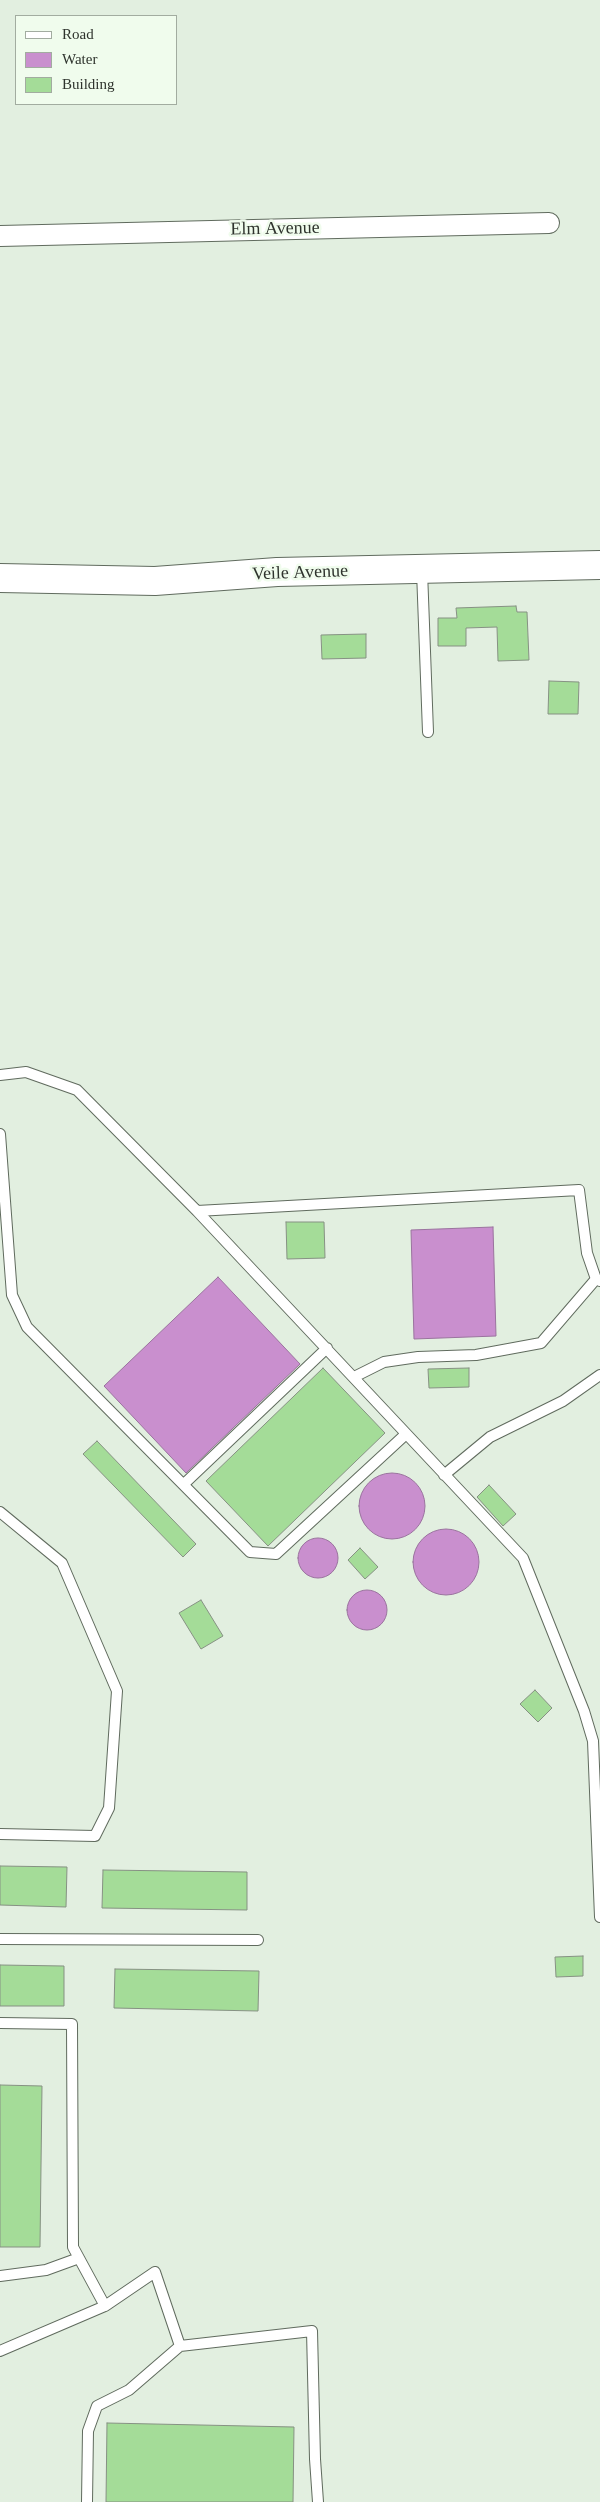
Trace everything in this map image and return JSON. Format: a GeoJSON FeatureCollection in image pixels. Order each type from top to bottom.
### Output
{"type":"FeatureCollection","features":[{"type":"Feature","properties":{"kind":"street","name":"Elm Avenue"},"geometry":{"type":"LineString","coordinates":[[0,236],[549,222]]}},
{"type":"Feature","properties":{"kind":"street","name":"Veile Avenue"},"geometry":{"type":"LineString","coordinates":[[0,578],[155,582],[277,572],[600,565]]}},
{"type":"Feature","properties":{"kind":"lane"},"geometry":{"type":"LineString","coordinates":[[422,569],[428,732]]}},
{"type":"Feature","properties":{"kind":"lane"},"geometry":{"type":"LineString","coordinates":[[0,1075],[26,1072],[76,1090],[197,1210],[523,1558],[584,1710],[593,1741],[600,1917]]}},
{"type":"Feature","properties":{"kind":"lane"},"geometry":{"type":"LineString","coordinates":[[0,1134],[12,1295],[27,1327],[250,1552],[276,1554],[406,1434]]}},
{"type":"Feature","properties":{"kind":"lane"},"geometry":{"type":"LineString","coordinates":[[197,1210],[579,1190],[587,1253],[598,1280],[541,1343],[476,1356],[418,1356],[384,1362],[354,1376]]}},
{"type":"Feature","properties":{"kind":"lane"},"geometry":{"type":"LineString","coordinates":[[184,1484],[328,1348]]}},
{"type":"Feature","properties":{"kind":"lane"},"geometry":{"type":"LineString","coordinates":[[444,1475],[490,1437],[564,1401],[600,1374]]}},
{"type":"Feature","properties":{"kind":"lane"},"geometry":{"type":"LineString","coordinates":[[0,1512],[62,1562],[117,1690],[109,1808],[95,1836],[0,1834]]}},
{"type":"Feature","properties":{"kind":"lane"},"geometry":{"type":"LineString","coordinates":[[0,1939],[258,1940]]}},
{"type":"Feature","properties":{"kind":"lane"},"geometry":{"type":"LineString","coordinates":[[0,2023],[72,2024],[73,2247],[105,2306]]}},
{"type":"Feature","properties":{"kind":"lane"},"geometry":{"type":"LineString","coordinates":[[0,2276],[46,2270],[79,2258]]}},
{"type":"Feature","properties":{"kind":"lane"},"geometry":{"type":"LineString","coordinates":[[0,2352],[105,2306],[155,2272],[180,2346]]}},
{"type":"Feature","properties":{"kind":"lane"},"geometry":{"type":"LineString","coordinates":[[87,2502],[88,2431],[97,2406],[129,2390],[180,2346],[312,2331],[314,2459],[318,2502]]}},
{"type":"Feature","properties":{"kind":"water"},"geometry":{"type":"Polygon","coordinates":[[[493,1227],[496,1336],[414,1339],[411,1230],[493,1227]]]}},
{"type":"Feature","properties":{"kind":"water"},"geometry":{"type":"Polygon","coordinates":[[[218,1277],[300,1364],[186,1473],[104,1386],[218,1277]]]}},
{"type":"Feature","properties":{"kind":"water"},"geometry":{"type":"Polygon","coordinates":[[[392,1473],[405,1475],[415,1483],[423,1493],[425,1506],[423,1519],[415,1529],[405,1537],[392,1539],[379,1537],[369,1529],[361,1519],[359,1506],[361,1493],[369,1483],[379,1475],[392,1473]]]}},
{"type":"Feature","properties":{"kind":"water"},"geometry":{"type":"Polygon","coordinates":[[[446,1529],[459,1532],[469,1539],[476,1549],[479,1562],[476,1575],[469,1585],[459,1592],[446,1595],[433,1592],[423,1585],[416,1575],[413,1562],[416,1549],[423,1539],[433,1532],[446,1529]]]}},
{"type":"Feature","properties":{"kind":"water"},"geometry":{"type":"Polygon","coordinates":[[[322,1538],[329,1541],[335,1547],[338,1558],[337,1566],[329,1575],[322,1578],[314,1578],[307,1575],[299,1566],[298,1554],[301,1547],[310,1539],[322,1538]]]}},
{"type":"Feature","properties":{"kind":"water"},"geometry":{"type":"Polygon","coordinates":[[[367,1590],[381,1596],[387,1610],[381,1624],[367,1630],[353,1624],[347,1610],[353,1596],[367,1590]]]}},
{"type":"Feature","properties":{"kind":"building"},"geometry":{"type":"Polygon","coordinates":[[[516,606],[517,612],[527,612],[529,660],[498,661],[497,627],[466,628],[466,646],[438,646],[438,618],[457,618],[456,608],[516,606]]]}},
{"type":"Feature","properties":{"kind":"building"},"geometry":{"type":"Polygon","coordinates":[[[366,634],[366,658],[322,659],[321,635],[366,634]]]}},
{"type":"Feature","properties":{"kind":"building"},"geometry":{"type":"Polygon","coordinates":[[[549,681],[579,682],[578,714],[548,714],[549,681]]]}},
{"type":"Feature","properties":{"kind":"building"},"geometry":{"type":"Polygon","coordinates":[[[286,1222],[324,1222],[325,1258],[287,1259],[286,1222]]]}},
{"type":"Feature","properties":{"kind":"building"},"geometry":{"type":"Polygon","coordinates":[[[323,1368],[385,1433],[268,1546],[206,1481],[323,1368]]]}},
{"type":"Feature","properties":{"kind":"building"},"geometry":{"type":"Polygon","coordinates":[[[469,1368],[469,1387],[429,1388],[428,1369],[469,1368]]]}},
{"type":"Feature","properties":{"kind":"building"},"geometry":{"type":"Polygon","coordinates":[[[97,1441],[196,1544],[183,1557],[83,1454],[97,1441]]]}},
{"type":"Feature","properties":{"kind":"building"},"geometry":{"type":"Polygon","coordinates":[[[489,1485],[516,1514],[503,1526],[477,1497],[489,1485]]]}},
{"type":"Feature","properties":{"kind":"building"},"geometry":{"type":"Polygon","coordinates":[[[360,1548],[378,1567],[365,1579],[348,1560],[360,1548]]]}},
{"type":"Feature","properties":{"kind":"building"},"geometry":{"type":"Polygon","coordinates":[[[201,1600],[223,1636],[201,1649],[179,1613],[201,1600]]]}},
{"type":"Feature","properties":{"kind":"building"},"geometry":{"type":"Polygon","coordinates":[[[535,1690],[552,1708],[538,1722],[520,1704],[535,1690]]]}},
{"type":"Feature","properties":{"kind":"building"},"geometry":{"type":"Polygon","coordinates":[[[0,1866],[67,1867],[66,1907],[0,1905],[0,1866]]]}},
{"type":"Feature","properties":{"kind":"building"},"geometry":{"type":"Polygon","coordinates":[[[103,1870],[247,1872],[247,1910],[102,1908],[103,1870]]]}},
{"type":"Feature","properties":{"kind":"building"},"geometry":{"type":"Polygon","coordinates":[[[583,1956],[583,1976],[556,1977],[555,1957],[583,1956]]]}},
{"type":"Feature","properties":{"kind":"building"},"geometry":{"type":"Polygon","coordinates":[[[0,1965],[64,1966],[64,2006],[0,2006],[0,1965]]]}},
{"type":"Feature","properties":{"kind":"building"},"geometry":{"type":"Polygon","coordinates":[[[115,1969],[259,1971],[258,2011],[114,2008],[115,1969]]]}},
{"type":"Feature","properties":{"kind":"building"},"geometry":{"type":"Polygon","coordinates":[[[0,2085],[42,2086],[40,2247],[0,2247],[0,2085]]]}},
{"type":"Feature","properties":{"kind":"building"},"geometry":{"type":"Polygon","coordinates":[[[107,2423],[294,2427],[293,2502],[106,2502],[107,2423]]]}}]}
